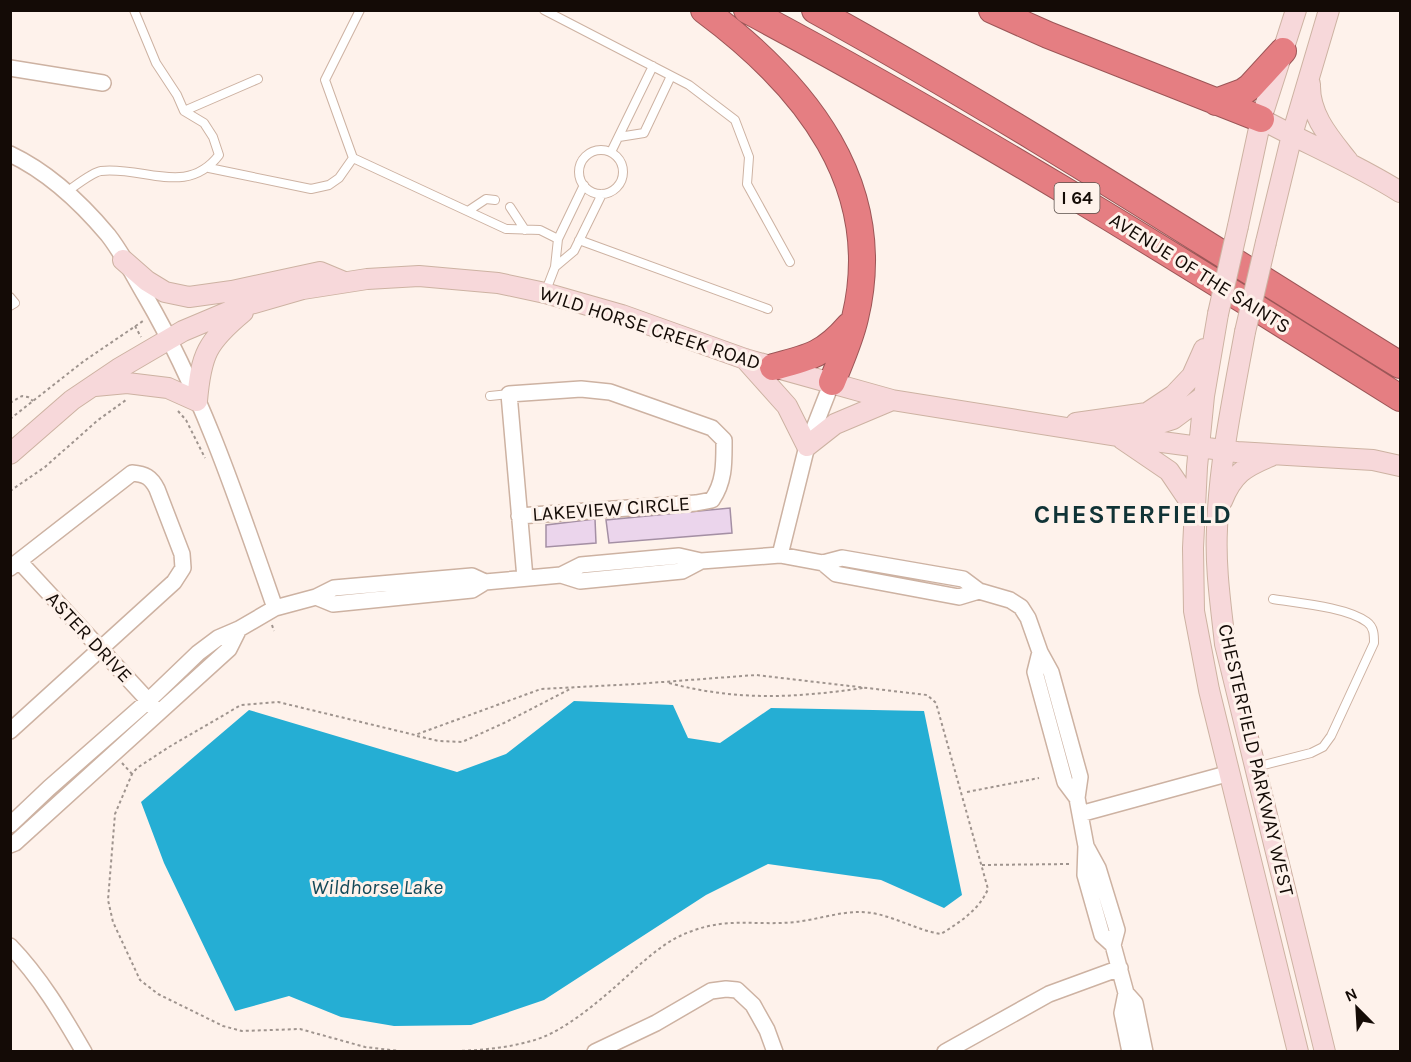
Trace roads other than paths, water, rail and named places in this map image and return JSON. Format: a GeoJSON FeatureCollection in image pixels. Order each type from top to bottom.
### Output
{"type":"FeatureCollection","features":[{"type":"Feature","properties":{"kind":"highway"},"geometry":{"type":"LineString","coordinates":[[704,10],[750,49],[810,111],[839,158],[849,180],[858,225],[861,271],[855,319],[832,382]]}},
{"type":"Feature","properties":{"kind":"highway","name":"AVENUE OF THE SAINTS"},"geometry":{"type":"LineString","coordinates":[[747,10],[946,120],[1127,227],[1401,398]]}},
{"type":"Feature","properties":{"kind":"highway","name":"AVENUE OF THE SAINTS"},"geometry":{"type":"LineString","coordinates":[[815,10],[1068,157],[1401,365]]}},
{"type":"Feature","properties":{"kind":"highway"},"geometry":{"type":"LineString","coordinates":[[992,10],[1048,36],[1261,119]]}},
{"type":"Feature","properties":{"kind":"highway"},"geometry":{"type":"LineString","coordinates":[[1216,102],[1250,87],[1283,51]]}},
{"type":"Feature","properties":{"kind":"highway"},"geometry":{"type":"LineString","coordinates":[[773,367],[813,356],[827,348],[855,319]]}},
{"type":"Feature","properties":{"kind":"street","name":"CHESTERFIELD PARKWAY WEST"},"geometry":{"type":"LineString","coordinates":[[1296,10],[1261,119],[1216,321],[1198,446],[1193,548],[1195,619],[1209,690],[1298,1052]]}},
{"type":"Feature","properties":{"kind":"street","name":"CHESTERFIELD PARKWAY WEST"},"geometry":{"type":"LineString","coordinates":[[1325,1052],[1225,644],[1218,584],[1217,529],[1223,450],[1245,332],[1292,135],[1329,10]]}},
{"type":"Feature","properties":{"kind":"street"},"geometry":{"type":"LineString","coordinates":[[10,68],[104,82]]}},
{"type":"Feature","properties":{"kind":"street"},"geometry":{"type":"LineString","coordinates":[[1311,73],[1310,90],[1313,109],[1324,129],[1350,163]]}},
{"type":"Feature","properties":{"kind":"street"},"geometry":{"type":"LineString","coordinates":[[1261,119],[1350,163],[1401,192]]}},
{"type":"Feature","properties":{"kind":"street"},"geometry":{"type":"LineString","coordinates":[[10,154],[83,207],[109,237],[156,315],[169,338],[217,444],[271,610]]}},
{"type":"Feature","properties":{"kind":"street"},"geometry":{"type":"LineString","coordinates":[[123,260],[147,281],[165,292],[189,297],[232,291],[320,272],[344,282]]}},
{"type":"Feature","properties":{"kind":"street","name":"WILD HORSE CREEK ROAD"},"geometry":{"type":"LineString","coordinates":[[10,454],[72,400],[169,338],[254,302],[303,289],[344,282],[418,276],[498,283],[545,293],[622,315],[744,360],[892,400],[1117,436],[1223,450],[1373,460],[1401,466]]}},
{"type":"Feature","properties":{"kind":"street"},"geometry":{"type":"LineString","coordinates":[[197,401],[200,372],[206,350],[221,330],[254,302]]}},
{"type":"Feature","properties":{"kind":"street"},"geometry":{"type":"LineString","coordinates":[[1057,426],[1147,413],[1174,395],[1192,376],[1216,321]]}},
{"type":"Feature","properties":{"kind":"street"},"geometry":{"type":"LineString","coordinates":[[744,360],[787,406],[807,446]]}},
{"type":"Feature","properties":{"kind":"street"},"geometry":{"type":"LineString","coordinates":[[780,555],[807,446],[832,382]]}},
{"type":"Feature","properties":{"kind":"street"},"geometry":{"type":"LineString","coordinates":[[93,386],[127,383],[168,388],[197,401]]}},
{"type":"Feature","properties":{"kind":"street","name":"LAKEVIEW CIRCLE"},"geometry":{"type":"LineString","coordinates":[[509,394],[581,389],[610,392],[712,428],[724,440],[724,462],[720,488],[712,500],[519,516]]}},
{"type":"Feature","properties":{"kind":"street"},"geometry":{"type":"LineString","coordinates":[[509,394],[525,578]]}},
{"type":"Feature","properties":{"kind":"street"},"geometry":{"type":"LineString","coordinates":[[1117,436],[1173,419],[1204,396]]}},
{"type":"Feature","properties":{"kind":"street"},"geometry":{"type":"LineString","coordinates":[[807,446],[835,424],[892,400]]}},
{"type":"Feature","properties":{"kind":"street"},"geometry":{"type":"LineString","coordinates":[[1117,436],[1169,471],[1194,508]]}},
{"type":"Feature","properties":{"kind":"street"},"geometry":{"type":"LineString","coordinates":[[1219,509],[1227,489],[1239,472],[1273,455]]}},
{"type":"Feature","properties":{"kind":"street"},"geometry":{"type":"LineString","coordinates":[[10,731],[174,582],[183,568],[182,554],[152,479],[144,474],[132,473],[15,564]]}},
{"type":"Feature","properties":{"kind":"street"},"geometry":{"type":"LineString","coordinates":[[10,844],[49,812],[154,707],[198,653],[218,638],[239,629],[271,610],[316,597],[334,588],[472,576],[485,582],[561,575],[581,565],[679,556],[700,561],[780,555],[823,562],[842,558],[963,579],[980,591],[1010,600],[1021,607],[1028,618],[1040,652],[1052,672],[1080,777],[1078,806],[1086,846],[1098,868],[1116,930],[1113,945],[1126,993],[1122,1013],[1130,1052]]}},
{"type":"Feature","properties":{"kind":"street","name":"ASTER DRIVE"},"geometry":{"type":"LineString","coordinates":[[15,564],[154,707]]}},
{"type":"Feature","properties":{"kind":"street"},"geometry":{"type":"LineString","coordinates":[[10,825],[49,788],[154,707]]}},
{"type":"Feature","properties":{"kind":"street"},"geometry":{"type":"LineString","coordinates":[[1078,806],[1254,767]]}},
{"type":"Feature","properties":{"kind":"street"},"geometry":{"type":"LineString","coordinates":[[10,946],[44,988],[84,1052]]}},
{"type":"Feature","properties":{"kind":"street"},"geometry":{"type":"LineString","coordinates":[[945,1052],[1049,994],[1120,968]]}},
{"type":"Feature","properties":{"kind":"street"},"geometry":{"type":"LineString","coordinates":[[595,1052],[656,1023],[711,991],[726,989],[737,990],[753,1005],[776,1052]]}},
{"type":"Feature","properties":{"kind":"street"},"geometry":{"type":"LineString","coordinates":[[1126,993],[1135,1003],[1145,1052]]}},
{"type":"Feature","properties":{"kind":"lane"},"geometry":{"type":"LineString","coordinates":[[65,193],[99,171],[186,178],[209,168],[219,155],[213,137],[204,123],[183,111],[177,95],[156,63],[134,10]]}},
{"type":"Feature","properties":{"kind":"lane"},"geometry":{"type":"LineString","coordinates":[[360,10],[325,80],[353,158],[506,230],[540,230],[558,240]]}},
{"type":"Feature","properties":{"kind":"lane"},"geometry":{"type":"LineString","coordinates":[[544,10],[689,85],[735,120],[749,157],[747,184],[790,262]]}},
{"type":"Feature","properties":{"kind":"lane"},"geometry":{"type":"LineString","coordinates":[[611,152],[653,66]]}},
{"type":"Feature","properties":{"kind":"lane"},"geometry":{"type":"LineString","coordinates":[[619,137],[644,133],[671,76]]}},
{"type":"Feature","properties":{"kind":"lane"},"geometry":{"type":"LineString","coordinates":[[183,111],[258,79]]}},
{"type":"Feature","properties":{"kind":"lane"},"geometry":{"type":"LineString","coordinates":[[597,150],[611,152],[621,162],[623,177],[615,189],[602,194],[595,193],[584,185],[579,171],[585,158],[597,150]]}},
{"type":"Feature","properties":{"kind":"lane"},"geometry":{"type":"LineString","coordinates":[[209,168],[311,189],[329,185],[339,178],[353,158]]}},
{"type":"Feature","properties":{"kind":"lane"},"geometry":{"type":"LineString","coordinates":[[545,293],[555,267],[558,240],[584,185]]}},
{"type":"Feature","properties":{"kind":"lane"},"geometry":{"type":"LineString","coordinates":[[555,267],[574,251],[602,194]]}},
{"type":"Feature","properties":{"kind":"lane"},"geometry":{"type":"LineString","coordinates":[[468,211],[486,199],[495,200]]}},
{"type":"Feature","properties":{"kind":"lane"},"geometry":{"type":"LineString","coordinates":[[510,207],[525,230]]}},
{"type":"Feature","properties":{"kind":"lane"},"geometry":{"type":"LineString","coordinates":[[579,240],[768,309]]}},
{"type":"Feature","properties":{"kind":"lane"},"geometry":{"type":"LineString","coordinates":[[10,297],[15,303],[10,306]]}},
{"type":"Feature","properties":{"kind":"lane"},"geometry":{"type":"LineString","coordinates":[[490,396],[509,394]]}},
{"type":"Feature","properties":{"kind":"lane"},"geometry":{"type":"LineString","coordinates":[[1254,767],[1311,753],[1323,747],[1331,736],[1374,643],[1374,631],[1367,622],[1342,611],[1274,599]]}},
{"type":"Feature","properties":{"kind":"water","name":"Wildhorse Lake"},"geometry":{"type":"Polygon","coordinates":[[[574,701],[673,705],[688,738],[720,743],[771,708],[924,711],[962,895],[944,908],[881,880],[768,864],[706,895],[544,1000],[471,1025],[394,1026],[341,1017],[289,996],[235,1011],[164,863],[141,802],[249,710],[457,772],[506,754],[574,701]]]}},
{"type":"Feature","properties":{"kind":"district","name":"CHESTERFIELD"},"geometry":{"type":"Point","coordinates":[1133,514]}}]}
